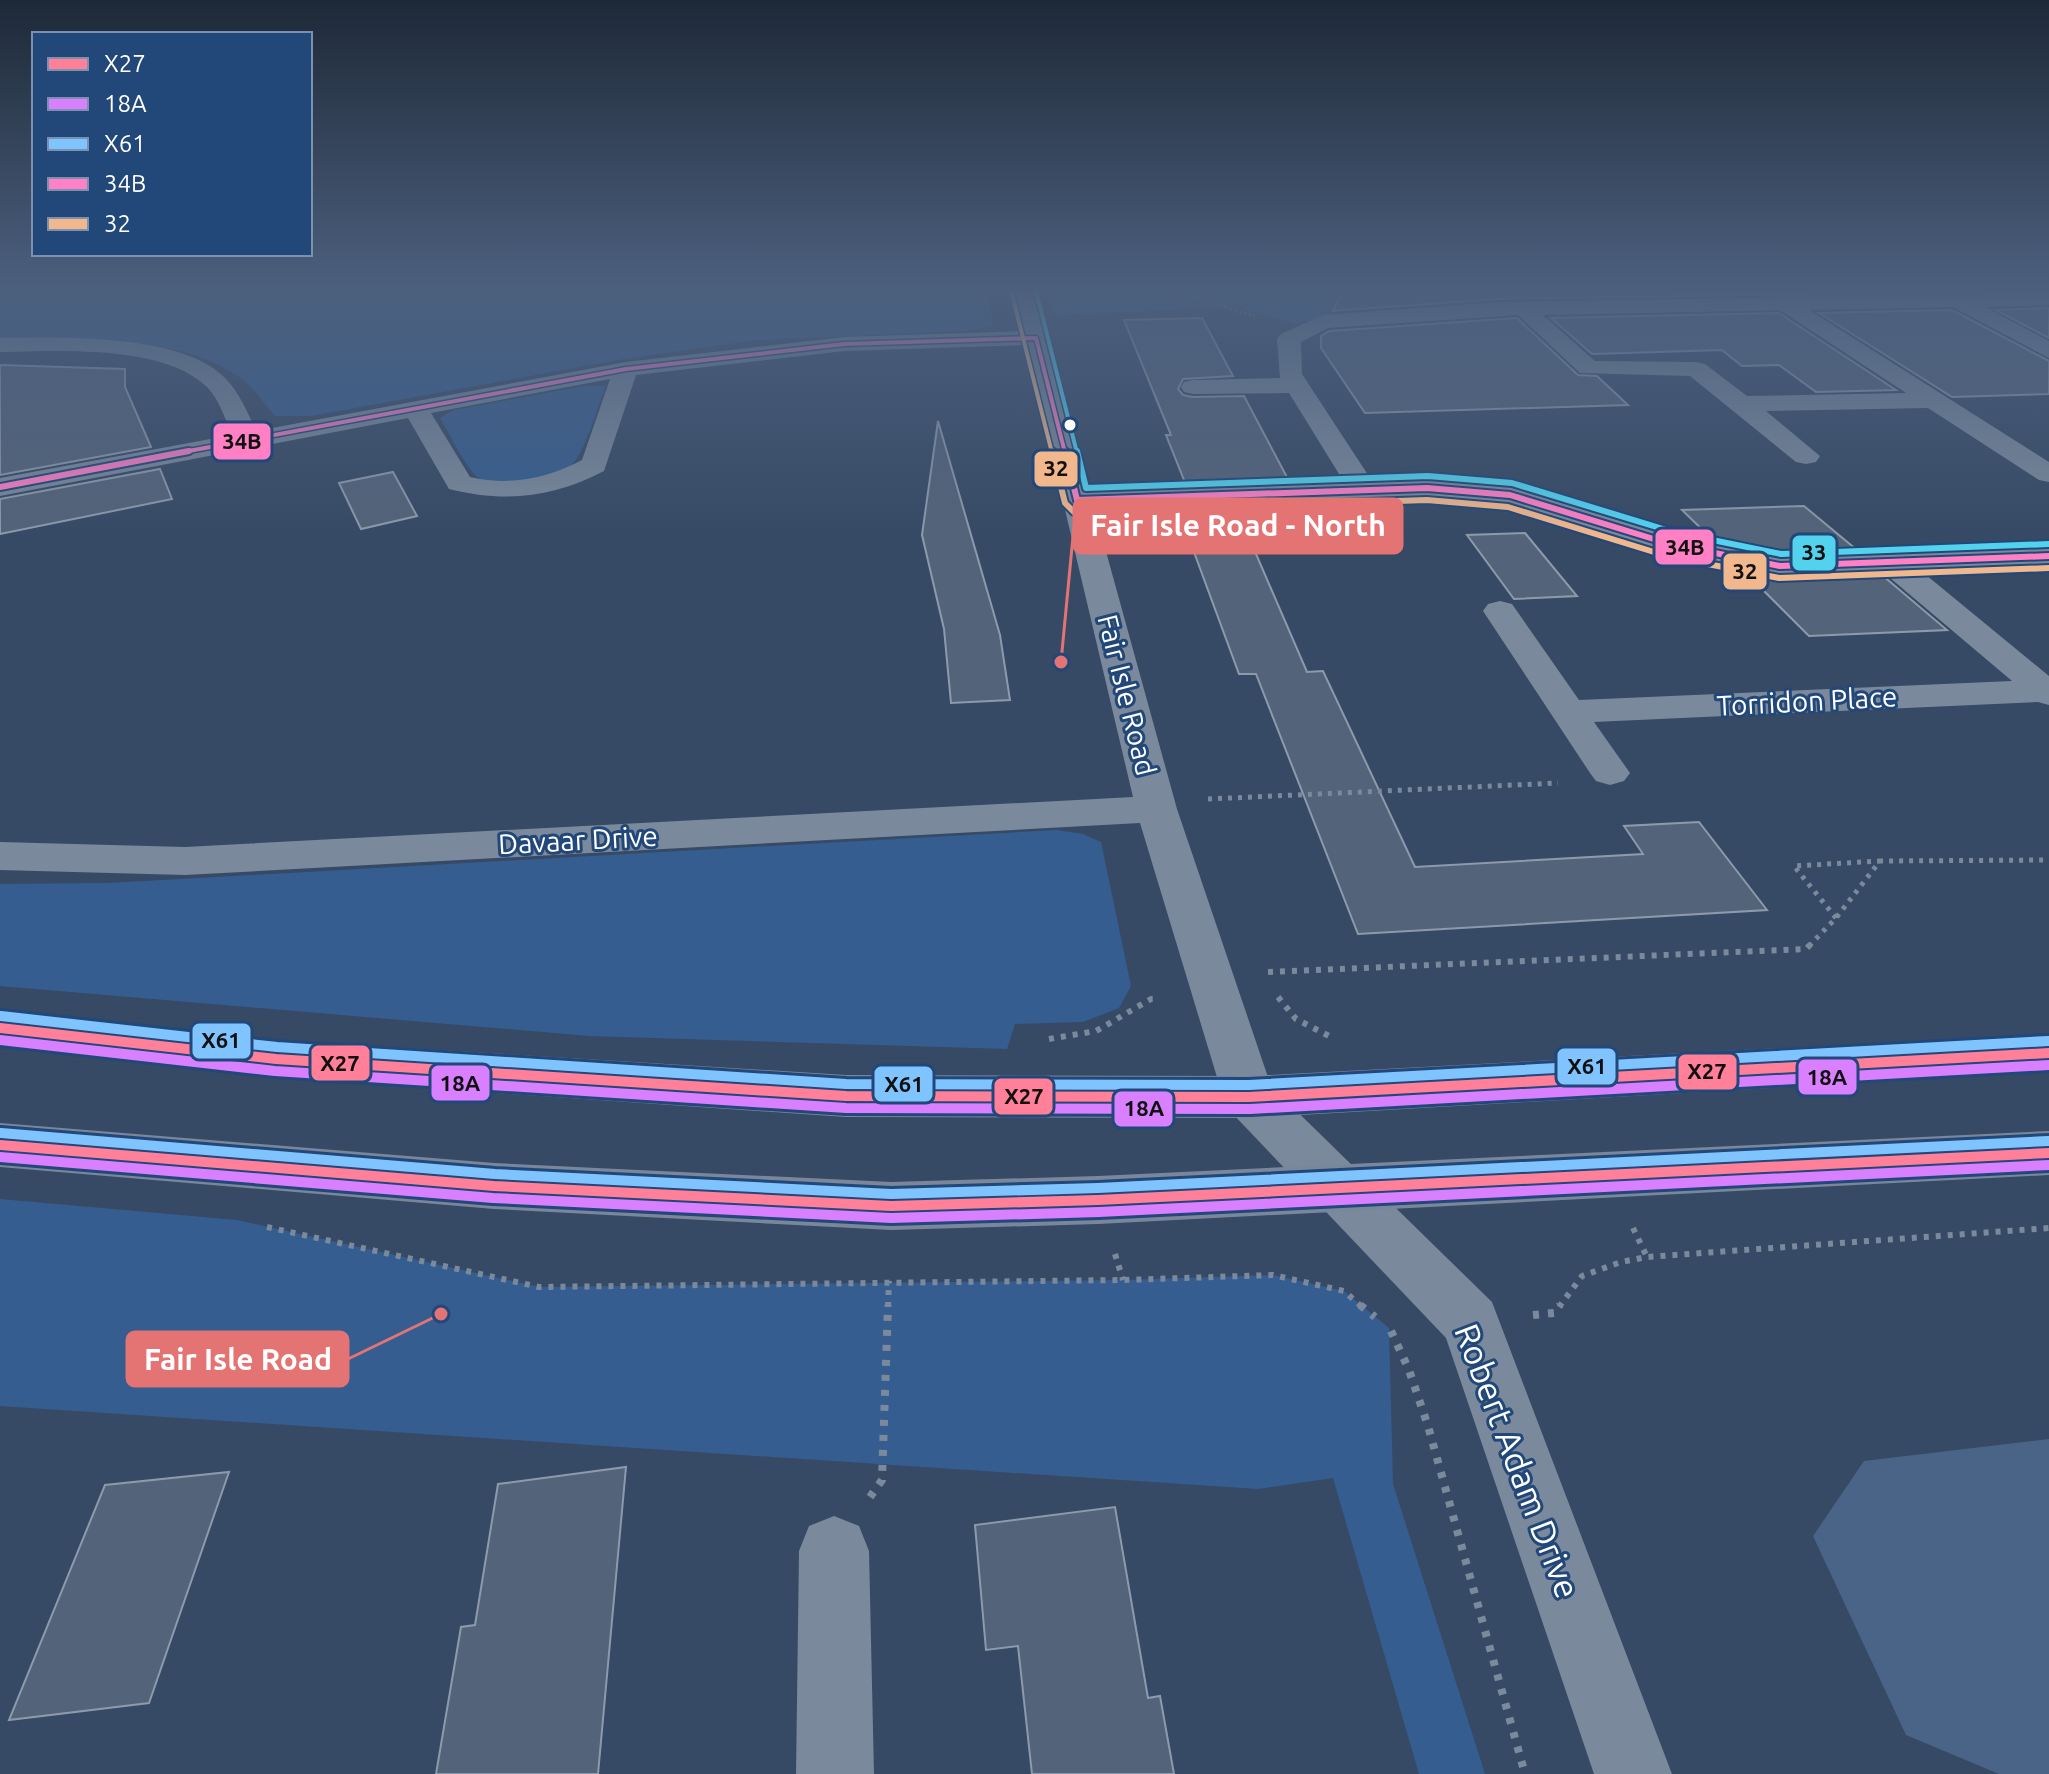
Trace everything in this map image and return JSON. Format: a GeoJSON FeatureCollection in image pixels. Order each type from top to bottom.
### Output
{"type":"FeatureCollection","features":[{"type":"Feature","properties":{"kind":"main road"},"geometry":{"type":"LineString","coordinates":[[0,1028],[276,1059],[846,1096],[1249,1097],[2049,1053]]}},
{"type":"Feature","properties":{"kind":"main road"},"geometry":{"type":"LineString","coordinates":[[0,1145],[494,1186],[891,1206],[1339,1188],[2049,1153]]}},
{"type":"Feature","properties":{"kind":"street"},"geometry":{"type":"LineString","coordinates":[[198,370],[215,382],[248,440]]}},
{"type":"Feature","properties":{"kind":"street"},"geometry":{"type":"LineString","coordinates":[[0,487],[622,370]]}},
{"type":"Feature","properties":{"kind":"street"},"geometry":{"type":"LineString","coordinates":[[415,408],[459,483],[487,491],[526,491],[571,479],[594,465],[626,370]]}},
{"type":"Feature","properties":{"kind":"street","name":"Fair Isle Road"},"geometry":{"type":"LineString","coordinates":[[1044,370],[1155,805],[1249,1097]]}},
{"type":"Feature","properties":{"kind":"street"},"geometry":{"type":"LineString","coordinates":[[1290,370],[1363,489]]}},
{"type":"Feature","properties":{"kind":"street"},"geometry":{"type":"LineString","coordinates":[[1697,370],[1806,456]]}},
{"type":"Feature","properties":{"kind":"street"},"geometry":{"type":"LineString","coordinates":[[1887,370],[2049,474]]}},
{"type":"Feature","properties":{"kind":"street"},"geometry":{"type":"LineString","coordinates":[[1193,387],[1297,385]]}},
{"type":"Feature","properties":{"kind":"street"},"geometry":{"type":"LineString","coordinates":[[1741,404],[1934,400]]}},
{"type":"Feature","properties":{"kind":"street"},"geometry":{"type":"LineString","coordinates":[[1077,500],[1427,488],[1510,495],[1670,544],[1780,566],[2049,556]]}},
{"type":"Feature","properties":{"kind":"street","name":"Torridon Place"},"geometry":{"type":"LineString","coordinates":[[1891,562],[2047,692]]}},
{"type":"Feature","properties":{"kind":"street"},"geometry":{"type":"LineString","coordinates":[[1500,611],[1610,773]]}},
{"type":"Feature","properties":{"kind":"street","name":"Torridon Place"},"geometry":{"type":"LineString","coordinates":[[1569,712],[2047,692]]}},
{"type":"Feature","properties":{"kind":"street","name":"Davaar Drive"},"geometry":{"type":"LineString","coordinates":[[0,856],[185,861],[1155,805]]}},
{"type":"Feature","properties":{"kind":"street","name":"Robert Adam Drive"},"geometry":{"type":"LineString","coordinates":[[1249,1097],[1471,1322],[1633,1774]]}},
{"type":"Feature","properties":{"kind":"street"},"geometry":{"type":"LineString","coordinates":[[834,1551],[835,1774]]}},
{"type":"Feature","properties":{"kind":"path"},"geometry":{"type":"LineString","coordinates":[[1155,805],[1538,786],[1610,773]]}},
{"type":"Feature","properties":{"kind":"path"},"geometry":{"type":"LineString","coordinates":[[1836,918],[1794,866],[1988,858],[2049,860]]}},
{"type":"Feature","properties":{"kind":"path"},"geometry":{"type":"LineString","coordinates":[[1269,983],[1264,973],[1806,949],[1836,918],[1880,861]]}},
{"type":"Feature","properties":{"kind":"path"},"geometry":{"type":"LineString","coordinates":[[253,1223],[539,1287],[1123,1280],[1273,1275],[1344,1291],[1378,1319]]}},
{"type":"Feature","properties":{"kind":"path"},"geometry":{"type":"LineString","coordinates":[[1525,1774],[1428,1426],[1409,1370],[1389,1328],[1554,1313],[1582,1276],[1621,1262],[1647,1257],[2049,1228]]}},
{"type":"Feature","properties":{"kind":"path"},"geometry":{"type":"LineString","coordinates":[[834,1551],[882,1480],[889,1281]]}},
{"type":"Feature","properties":{"kind":"shaded area"},"geometry":{"type":"Polygon","coordinates":[[[228,370],[565,370],[311,416],[275,416],[247,383],[228,370]]]}},
{"type":"Feature","properties":{"kind":"shaded area"},"geometry":{"type":"Polygon","coordinates":[[[584,386],[606,386],[575,461],[557,474],[528,482],[498,483],[476,476],[440,418],[454,410],[584,386]]]}},
{"type":"Feature","properties":{"kind":"shaded area"},"geometry":{"type":"Polygon","coordinates":[[[1056,830],[1083,834],[1101,842],[1131,986],[1119,1008],[1083,1022],[1015,1024],[1007,1049],[589,1036],[0,986],[0,884],[109,883],[1056,830]]]}},
{"type":"Feature","properties":{"kind":"shaded area"},"geometry":{"type":"Polygon","coordinates":[[[0,1199],[237,1220],[539,1287],[1123,1280],[1273,1275],[1344,1291],[1389,1328],[1393,1484],[1485,1774],[1419,1774],[1333,1478],[1258,1489],[0,1406],[0,1199]]]}},
{"type":"Feature","properties":{"kind":"shaded area"},"geometry":{"type":"Polygon","coordinates":[[[2049,1439],[2049,1774],[1999,1774],[1906,1735],[1813,1536],[1864,1461],[2049,1439]]]}},
{"type":"Feature","properties":{"kind":"building"},"geometry":{"type":"Polygon","coordinates":[[[0,370],[125,370],[125,387],[151,447],[0,475],[0,370]]]}},
{"type":"Feature","properties":{"kind":"building"},"geometry":{"type":"Polygon","coordinates":[[[1144,370],[1230,370],[1233,376],[1183,379],[1178,389],[1183,395],[1192,397],[1244,396],[1289,481],[1186,485],[1166,435],[1171,435],[1144,370]]]}},
{"type":"Feature","properties":{"kind":"building"},"geometry":{"type":"Polygon","coordinates":[[[1336,370],[1572,370],[1578,375],[1597,376],[1628,405],[1365,413],[1336,370]]]}},
{"type":"Feature","properties":{"kind":"building"},"geometry":{"type":"Polygon","coordinates":[[[1786,370],[1865,370],[1896,390],[1816,392],[1786,370]]]}},
{"type":"Feature","properties":{"kind":"building"},"geometry":{"type":"Polygon","coordinates":[[[1909,370],[2049,370],[2049,394],[1952,397],[1909,370]]]}},
{"type":"Feature","properties":{"kind":"building"},"geometry":{"type":"Polygon","coordinates":[[[938,421],[1000,635],[1010,700],[951,703],[944,629],[922,535],[938,421]]]}},
{"type":"Feature","properties":{"kind":"building"},"geometry":{"type":"Polygon","coordinates":[[[160,469],[172,499],[0,534],[0,499],[160,469]]]}},
{"type":"Feature","properties":{"kind":"building"},"geometry":{"type":"Polygon","coordinates":[[[393,472],[417,516],[361,529],[339,483],[393,472]]]}},
{"type":"Feature","properties":{"kind":"building"},"geometry":{"type":"Polygon","coordinates":[[[1302,504],[1323,544],[1253,547],[1307,672],[1323,671],[1415,867],[1643,854],[1624,826],[1699,822],[1767,910],[1358,934],[1256,674],[1239,674],[1184,525],[1202,524],[1195,508],[1302,504]]]}},
{"type":"Feature","properties":{"kind":"building"},"geometry":{"type":"Polygon","coordinates":[[[1804,506],[1857,550],[1780,553],[1713,540],[1682,510],[1804,506]]]}},
{"type":"Feature","properties":{"kind":"building"},"geometry":{"type":"Polygon","coordinates":[[[1525,533],[1577,596],[1514,599],[1467,535],[1525,533]]]}},
{"type":"Feature","properties":{"kind":"building"},"geometry":{"type":"Polygon","coordinates":[[[1746,573],[1780,579],[1882,575],[1947,630],[1809,636],[1746,573]]]}},
{"type":"Feature","properties":{"kind":"building"},"geometry":{"type":"Polygon","coordinates":[[[626,1467],[598,1774],[436,1774],[461,1627],[475,1625],[498,1484],[626,1467]]]}},
{"type":"Feature","properties":{"kind":"building"},"geometry":{"type":"Polygon","coordinates":[[[229,1472],[149,1703],[9,1720],[105,1485],[229,1472]]]}},
{"type":"Feature","properties":{"kind":"building"},"geometry":{"type":"Polygon","coordinates":[[[1115,1507],[1148,1698],[1160,1696],[1174,1774],[1032,1774],[1018,1646],[986,1650],[975,1525],[1115,1507]]]}},
{"type":"Feature","properties":{"kind":"transit line","name":"34B"},"geometry":{"type":"LineString","coordinates":[[0,487],[622,370]]}},
{"type":"Feature","properties":{"kind":"transit line","name":"32"},"geometry":{"type":"LineString","coordinates":[[1031,370],[1065,503],[1074,512],[1427,500],[1508,507],[1667,556],[1779,578],[2049,568]]}},
{"type":"Feature","properties":{"kind":"transit line","name":"34B"},"geometry":{"type":"LineString","coordinates":[[1044,370],[1077,500],[1427,488],[1510,495],[1670,544],[1780,566],[2049,556]]}},
{"type":"Feature","properties":{"kind":"transit line","name":"33"},"geometry":{"type":"LineString","coordinates":[[1056,370],[1086,488],[1428,476],[1512,483],[1673,532],[1781,554],[2049,544]]}},
{"type":"Feature","properties":{"kind":"transit line","name":"X61"},"geometry":{"type":"LineString","coordinates":[[1,1016],[277,1047],[846,1084],[1249,1085],[2048,1041]]}},
{"type":"Feature","properties":{"kind":"transit line","name":"X27"},"geometry":{"type":"LineString","coordinates":[[0,1028],[276,1059],[846,1096],[1249,1097],[2049,1053]]}},
{"type":"Feature","properties":{"kind":"transit line","name":"18A"},"geometry":{"type":"LineString","coordinates":[[0,1040],[275,1071],[846,1108],[1250,1109],[2049,1065]]}},
{"type":"Feature","properties":{"kind":"transit line","name":"X61"},"geometry":{"type":"LineString","coordinates":[[1,1133],[495,1174],[891,1194],[1098,1188],[2048,1141]]}},
{"type":"Feature","properties":{"kind":"transit line","name":"X27"},"geometry":{"type":"LineString","coordinates":[[0,1145],[494,1186],[891,1206],[1098,1200],[2049,1153]]}},
{"type":"Feature","properties":{"kind":"transit line","name":"18A"},"geometry":{"type":"LineString","coordinates":[[0,1157],[493,1198],[891,1218],[1099,1212],[2049,1165]]}},
{"type":"Feature","properties":{"kind":"place","name":"Fair Isle Road - North"},"geometry":{"type":"Point","coordinates":[1061,662]}},
{"type":"Feature","properties":{"kind":"place","name":"Fair Isle Road"},"geometry":{"type":"Point","coordinates":[441,1314]}}]}
